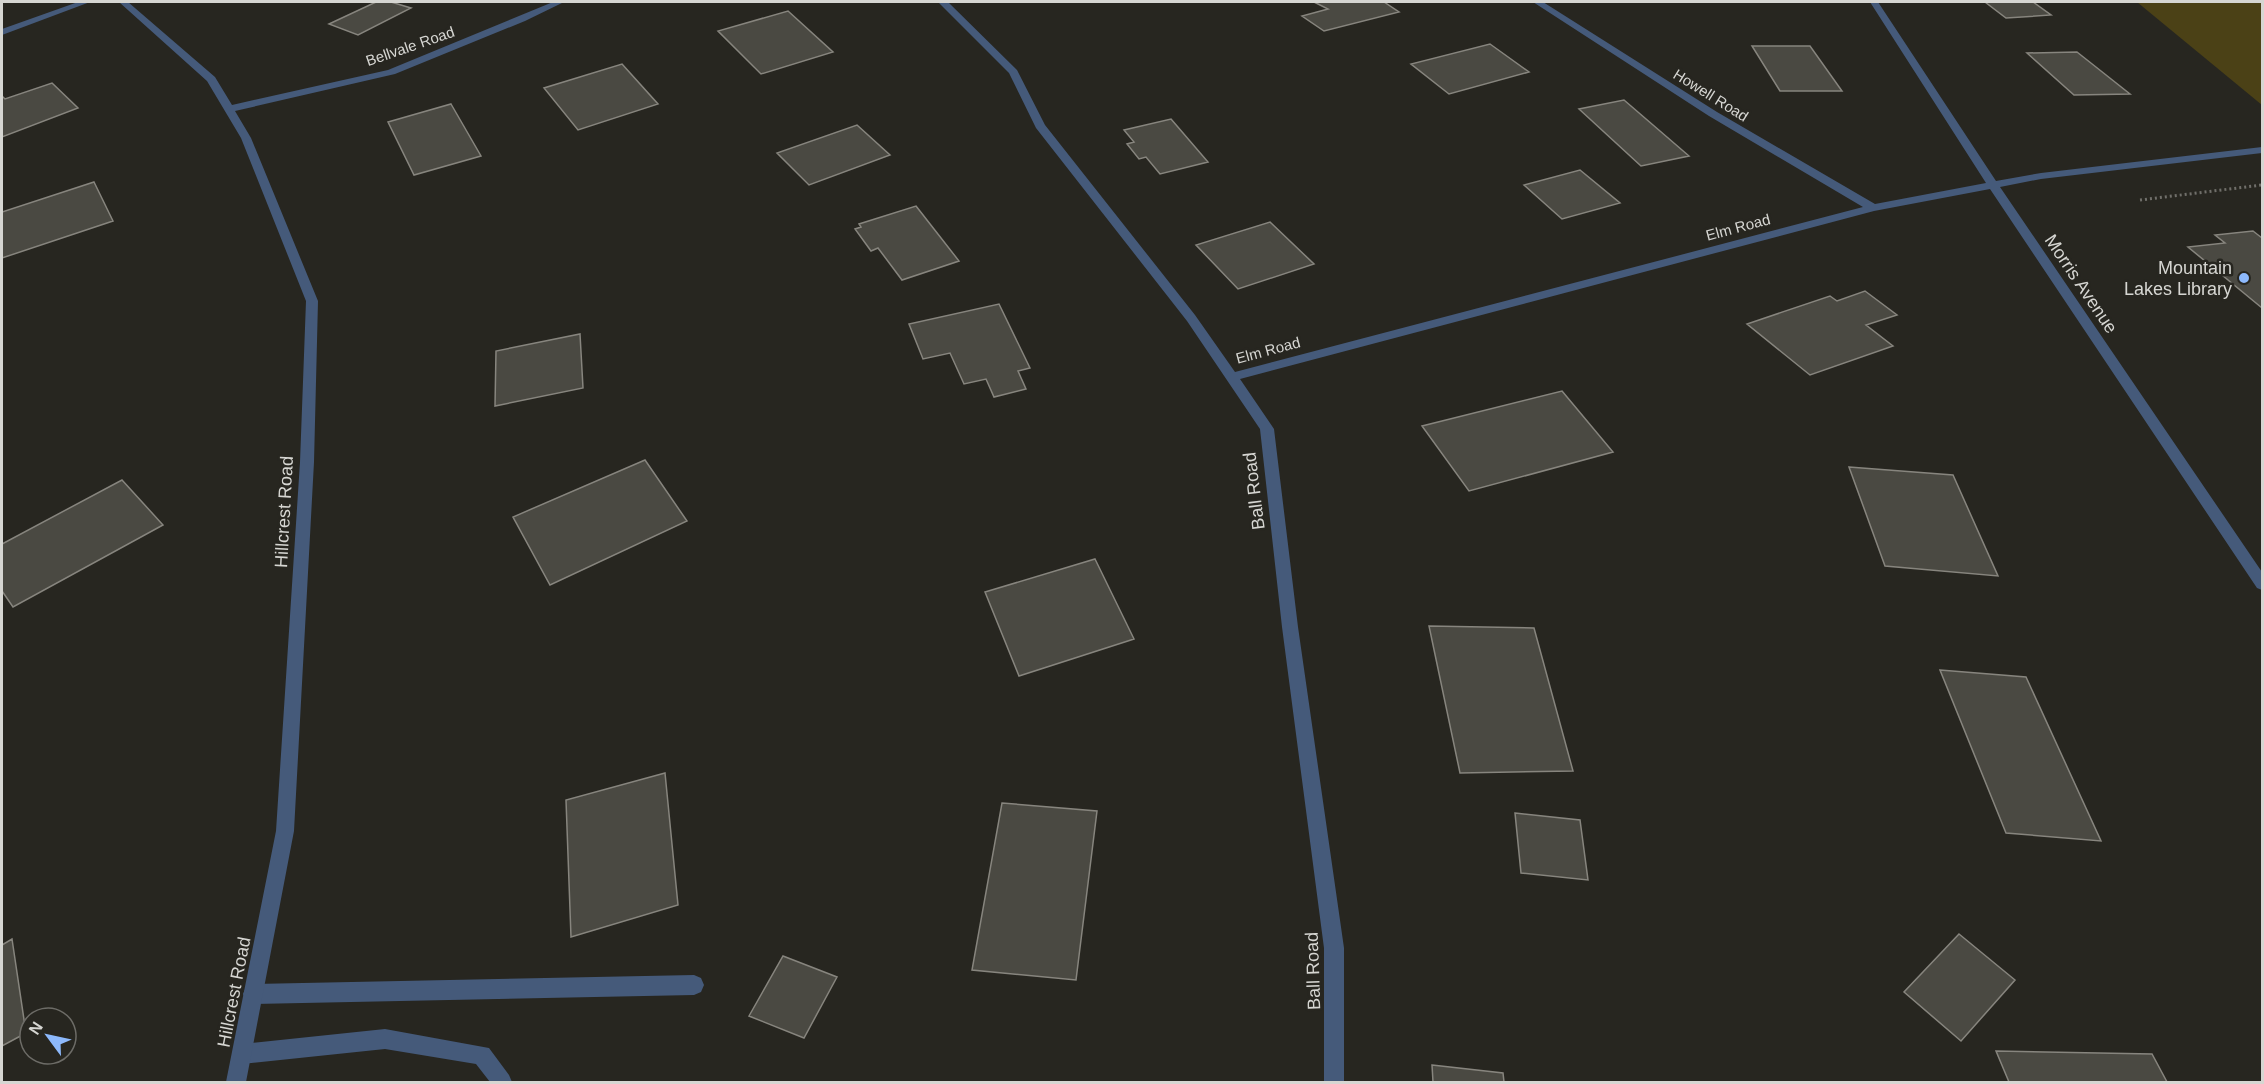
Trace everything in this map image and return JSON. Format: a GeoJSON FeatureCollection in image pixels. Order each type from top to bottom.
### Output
{"type":"FeatureCollection","features":[{"type":"Feature","properties":{"kind":"street"},"geometry":{"type":"LineString","coordinates":[[2,32],[85,2]]}},
{"type":"Feature","properties":{"kind":"street","name":"Hillcrest Road"},"geometry":{"type":"LineString","coordinates":[[123,2],[211,79],[246,138],[312,301],[307,462],[285,831],[236,1083]]}},
{"type":"Feature","properties":{"kind":"street","name":"Bellvale Road"},"geometry":{"type":"LineString","coordinates":[[229,109],[391,72],[522,20],[559,2]]}},
{"type":"Feature","properties":{"kind":"street","name":"Ball Road"},"geometry":{"type":"LineString","coordinates":[[943,2],[1013,72],[1040,126],[1191,318],[1267,429],[1290,627],[1334,948],[1334,1083]]}},
{"type":"Feature","properties":{"kind":"street","name":"Howell Road"},"geometry":{"type":"LineString","coordinates":[[1537,2],[1713,114],[1873,208]]}},
{"type":"Feature","properties":{"kind":"street","name":"Morris Avenue"},"geometry":{"type":"LineString","coordinates":[[1874,2],[1994,187],[2262,584]]}},
{"type":"Feature","properties":{"kind":"street","name":"Elm Road"},"geometry":{"type":"LineString","coordinates":[[1231,377],[1873,208],[1994,187],[2041,176],[2262,150]]}},
{"type":"Feature","properties":{"kind":"street"},"geometry":{"type":"LineString","coordinates":[[253,994],[694,986]]}},
{"type":"Feature","properties":{"kind":"street"},"geometry":{"type":"LineString","coordinates":[[242,1054],[385,1039],[482,1055],[502,1083]]}},
{"type":"Feature","properties":{"kind":"path"},"geometry":{"type":"LineString","coordinates":[[2140,200],[2262,185]]}},
{"type":"Feature","properties":{"kind":"shaded area"},"geometry":{"type":"Polygon","coordinates":[[[2137,2],[2262,2],[2262,105],[2137,2]]]}},
{"type":"Feature","properties":{"kind":"building"},"geometry":{"type":"Polygon","coordinates":[[[376,2],[391,2],[411,8],[358,35],[329,24],[376,2]]]}},
{"type":"Feature","properties":{"kind":"building"},"geometry":{"type":"Polygon","coordinates":[[[1314,2],[1384,2],[1399,12],[1324,31],[1302,16],[1328,9],[1314,2]]]}},
{"type":"Feature","properties":{"kind":"building"},"geometry":{"type":"Polygon","coordinates":[[[1985,2],[2033,2],[2051,15],[2006,18],[1985,2]]]}},
{"type":"Feature","properties":{"kind":"building"},"geometry":{"type":"Polygon","coordinates":[[[788,11],[833,52],[761,74],[718,31],[788,11]]]}},
{"type":"Feature","properties":{"kind":"building"},"geometry":{"type":"Polygon","coordinates":[[[1490,44],[1529,72],[1449,94],[1411,64],[1490,44]]]}},
{"type":"Feature","properties":{"kind":"building"},"geometry":{"type":"Polygon","coordinates":[[[1752,46],[1810,46],[1842,91],[1780,91],[1752,46]]]}},
{"type":"Feature","properties":{"kind":"building"},"geometry":{"type":"Polygon","coordinates":[[[2077,52],[2130,94],[2074,95],[2027,53],[2077,52]]]}},
{"type":"Feature","properties":{"kind":"building"},"geometry":{"type":"Polygon","coordinates":[[[622,64],[658,104],[578,130],[544,88],[622,64]]]}},
{"type":"Feature","properties":{"kind":"building"},"geometry":{"type":"Polygon","coordinates":[[[52,83],[78,108],[2,137],[2,96],[5,99],[52,83]]]}},
{"type":"Feature","properties":{"kind":"building"},"geometry":{"type":"Polygon","coordinates":[[[1624,100],[1689,156],[1641,166],[1579,109],[1624,100]]]}},
{"type":"Feature","properties":{"kind":"building"},"geometry":{"type":"Polygon","coordinates":[[[451,104],[481,156],[414,175],[388,122],[451,104]]]}},
{"type":"Feature","properties":{"kind":"building"},"geometry":{"type":"Polygon","coordinates":[[[1171,119],[1208,162],[1160,174],[1146,157],[1139,159],[1127,144],[1134,142],[1124,130],[1171,119]]]}},
{"type":"Feature","properties":{"kind":"building"},"geometry":{"type":"Polygon","coordinates":[[[857,125],[890,155],[809,185],[777,153],[857,125]]]}},
{"type":"Feature","properties":{"kind":"building"},"geometry":{"type":"Polygon","coordinates":[[[1580,170],[1620,203],[1562,219],[1524,185],[1580,170]]]}},
{"type":"Feature","properties":{"kind":"building"},"geometry":{"type":"Polygon","coordinates":[[[94,182],[113,221],[2,258],[2,212],[94,182]]]}},
{"type":"Feature","properties":{"kind":"building"},"geometry":{"type":"Polygon","coordinates":[[[916,206],[959,261],[902,280],[878,248],[871,251],[855,229],[861,227],[859,224],[916,206]]]}},
{"type":"Feature","properties":{"kind":"building"},"geometry":{"type":"Polygon","coordinates":[[[1270,222],[1314,264],[1238,289],[1196,245],[1270,222]]]}},
{"type":"Feature","properties":{"kind":"building","name":"Mountain Lakes Library"},"geometry":{"type":"Polygon","coordinates":[[[2253,231],[2262,238],[2262,308],[2188,247],[2225,243],[2215,235],[2253,231]]]}},
{"type":"Feature","properties":{"kind":"building"},"geometry":{"type":"Polygon","coordinates":[[[1865,291],[1897,315],[1866,325],[1893,346],[1810,375],[1747,324],[1830,296],[1837,301],[1865,291]]]}},
{"type":"Feature","properties":{"kind":"building"},"geometry":{"type":"Polygon","coordinates":[[[999,304],[1030,368],[1018,371],[1026,389],[994,397],[986,379],[964,384],[950,353],[923,359],[909,324],[999,304]]]}},
{"type":"Feature","properties":{"kind":"building"},"geometry":{"type":"Polygon","coordinates":[[[580,334],[583,388],[495,406],[496,351],[580,334]]]}},
{"type":"Feature","properties":{"kind":"building"},"geometry":{"type":"Polygon","coordinates":[[[1562,391],[1613,452],[1469,491],[1422,426],[1562,391]]]}},
{"type":"Feature","properties":{"kind":"building"},"geometry":{"type":"Polygon","coordinates":[[[645,460],[687,521],[550,585],[513,517],[645,460]]]}},
{"type":"Feature","properties":{"kind":"building"},"geometry":{"type":"Polygon","coordinates":[[[1849,467],[1953,475],[1998,576],[1885,566],[1849,467]]]}},
{"type":"Feature","properties":{"kind":"building"},"geometry":{"type":"Polygon","coordinates":[[[122,480],[163,525],[13,607],[2,591],[2,544],[122,480]]]}},
{"type":"Feature","properties":{"kind":"building"},"geometry":{"type":"Polygon","coordinates":[[[1095,559],[1134,639],[1019,676],[985,592],[1095,559]]]}},
{"type":"Feature","properties":{"kind":"building"},"geometry":{"type":"Polygon","coordinates":[[[1429,626],[1534,628],[1573,771],[1460,773],[1429,626]]]}},
{"type":"Feature","properties":{"kind":"building"},"geometry":{"type":"Polygon","coordinates":[[[1940,670],[2026,677],[2101,841],[2006,833],[1940,670]]]}},
{"type":"Feature","properties":{"kind":"building"},"geometry":{"type":"Polygon","coordinates":[[[665,773],[678,905],[571,937],[566,800],[665,773]]]}},
{"type":"Feature","properties":{"kind":"building"},"geometry":{"type":"Polygon","coordinates":[[[1002,803],[1097,811],[1076,980],[972,970],[1002,803]]]}},
{"type":"Feature","properties":{"kind":"building"},"geometry":{"type":"Polygon","coordinates":[[[1515,813],[1580,820],[1588,880],[1521,873],[1515,813]]]}},
{"type":"Feature","properties":{"kind":"building"},"geometry":{"type":"Polygon","coordinates":[[[1959,934],[2015,980],[1961,1041],[1904,992],[1959,934]]]}},
{"type":"Feature","properties":{"kind":"building"},"geometry":{"type":"Polygon","coordinates":[[[12,939],[22,1006],[18,1006],[18,1037],[2,1046],[2,945],[12,939]]]}},
{"type":"Feature","properties":{"kind":"building"},"geometry":{"type":"Polygon","coordinates":[[[783,956],[837,977],[804,1038],[749,1016],[783,956]]]}},
{"type":"Feature","properties":{"kind":"building"},"geometry":{"type":"Polygon","coordinates":[[[1996,1051],[2152,1054],[2167,1082],[2009,1082],[1996,1051]]]}},
{"type":"Feature","properties":{"kind":"building"},"geometry":{"type":"Polygon","coordinates":[[[1432,1065],[1503,1073],[1504,1082],[1433,1082],[1432,1065]]]}},
{"type":"Feature","properties":{"kind":"place","name":"Mountain Lakes Library"},"geometry":{"type":"Point","coordinates":[2244,278]}}]}
